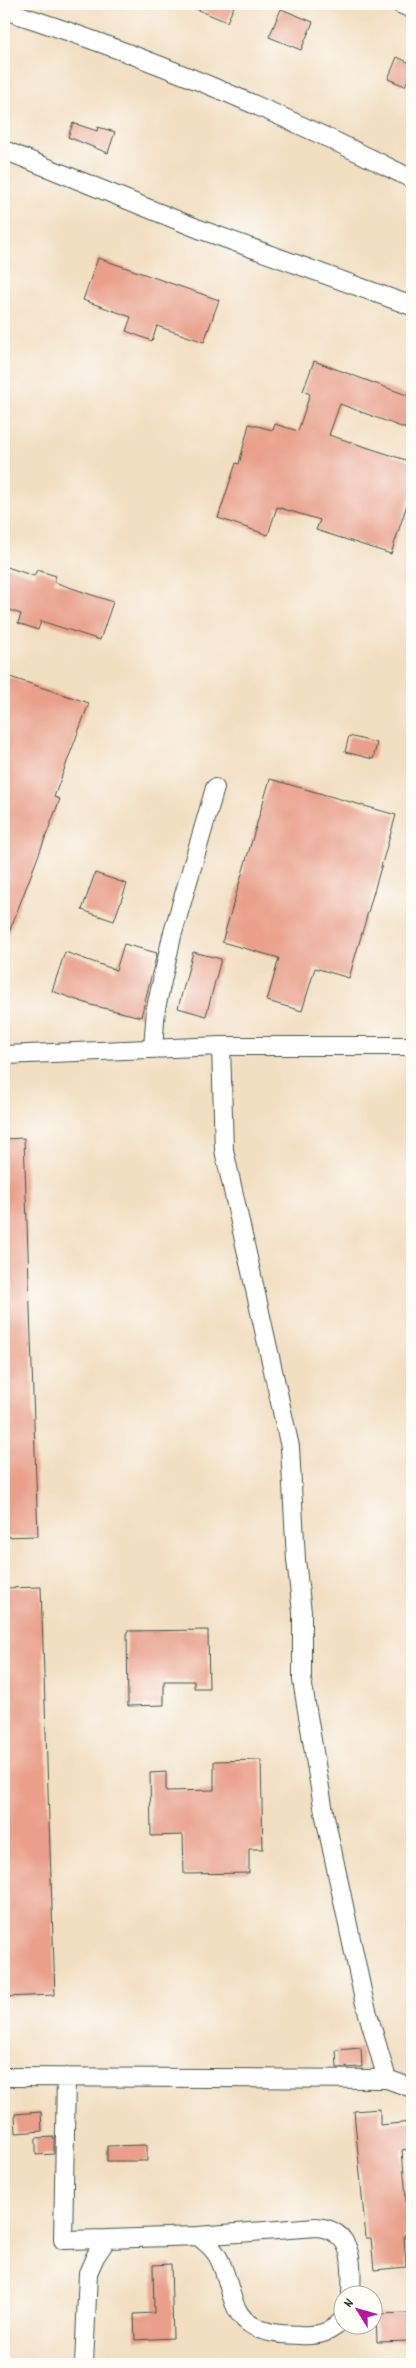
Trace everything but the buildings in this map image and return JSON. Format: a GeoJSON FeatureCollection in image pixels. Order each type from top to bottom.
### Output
{"type":"FeatureCollection","features":[{"type":"Feature","properties":{"kind":"street"},"geometry":{"type":"LineString","coordinates":[[400,4],[412,9]]}},
{"type":"Feature","properties":{"kind":"street"},"geometry":{"type":"LineString","coordinates":[[4,10],[106,44],[221,89],[323,134],[412,178]]}},
{"type":"Feature","properties":{"kind":"street"},"geometry":{"type":"LineString","coordinates":[[4,150],[199,229],[412,306]]}},
{"type":"Feature","properties":{"kind":"street"},"geometry":{"type":"LineString","coordinates":[[153,1049],[161,984],[172,936],[215,788]]}},
{"type":"Feature","properties":{"kind":"street"},"geometry":{"type":"LineString","coordinates":[[222,1046],[224,1150],[290,1447],[296,1560],[302,1612],[303,1690],[324,1812],[364,2000],[387,2079]]}},
{"type":"Feature","properties":{"kind":"street"},"geometry":{"type":"LineString","coordinates":[[4,1055],[222,1046],[412,1046]]}},
{"type":"Feature","properties":{"kind":"street"},"geometry":{"type":"LineString","coordinates":[[4,2077],[387,2079],[412,2088]]}},
{"type":"Feature","properties":{"kind":"street"},"geometry":{"type":"LineString","coordinates":[[66,2077],[63,2240],[198,2236],[316,2227],[330,2230],[346,2244],[351,2255],[351,2286]]}},
{"type":"Feature","properties":{"kind":"street"},"geometry":{"type":"LineString","coordinates":[[198,2236],[208,2244],[220,2260],[233,2303],[239,2314],[255,2327],[270,2333],[317,2335],[334,2328]]}},
{"type":"Feature","properties":{"kind":"street"},"geometry":{"type":"LineString","coordinates":[[84,2364],[88,2273],[95,2256],[108,2239]]}}]}
